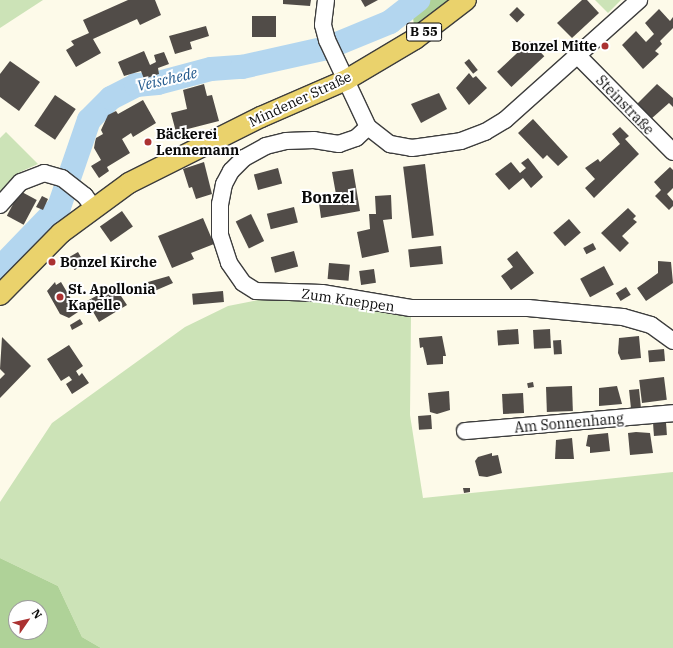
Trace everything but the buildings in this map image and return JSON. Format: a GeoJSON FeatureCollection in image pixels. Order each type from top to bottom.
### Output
{"type":"FeatureCollection","features":[{"type":"Feature","properties":{"kind":"main road","name":"Mindener Straße"},"geometry":{"type":"LineString","coordinates":[[0,296],[34,258],[93,207],[164,164],[346,80],[415,39],[466,0]]}},
{"type":"Feature","properties":{"kind":"street"},"geometry":{"type":"LineString","coordinates":[[326,0],[323,24],[331,47],[368,127],[390,144],[412,148],[461,141],[485,132],[505,120],[639,0]]}},
{"type":"Feature","properties":{"kind":"street","name":"Steinstraße"},"geometry":{"type":"LineString","coordinates":[[578,56],[673,152]]}},
{"type":"Feature","properties":{"kind":"street","name":"Zum Kneppen"},"geometry":{"type":"LineString","coordinates":[[368,127],[356,138],[339,144],[314,140],[286,141],[266,146],[244,158],[231,171],[224,184],[220,204],[220,235],[224,254],[243,283],[256,291],[322,293],[411,308],[528,308],[623,317],[651,325],[673,341]]}},
{"type":"Feature","properties":{"kind":"street"},"geometry":{"type":"LineString","coordinates":[[0,205],[21,182],[35,175],[44,173],[62,178],[78,191],[93,207]]}},
{"type":"Feature","properties":{"kind":"street","name":"Am Sonnenhang"},"geometry":{"type":"LineString","coordinates":[[465,431],[673,413]]}},
{"type":"Feature","properties":{"kind":"green space"},"geometry":{"type":"Polygon","coordinates":[[[0,0],[43,0],[0,28],[0,0]]]}},
{"type":"Feature","properties":{"kind":"green space"},"geometry":{"type":"Polygon","coordinates":[[[411,0],[455,0],[414,26],[411,0]]]}},
{"type":"Feature","properties":{"kind":"green space"},"geometry":{"type":"Polygon","coordinates":[[[595,0],[621,0],[608,13],[595,0]]]}},
{"type":"Feature","properties":{"kind":"green space"},"geometry":{"type":"Polygon","coordinates":[[[6,132],[38,164],[20,172],[0,192],[0,138],[6,132]]]}},
{"type":"Feature","properties":{"kind":"green space"},"geometry":{"type":"Polygon","coordinates":[[[263,299],[318,299],[411,315],[410,415],[423,498],[673,472],[673,648],[101,648],[82,637],[58,586],[0,558],[0,502],[52,423],[185,327],[228,306],[263,299]]]}},
{"type":"Feature","properties":{"kind":"green space"},"geometry":{"type":"Polygon","coordinates":[[[0,558],[58,586],[82,637],[101,648],[0,648],[0,558]]]}},
{"type":"Feature","properties":{"kind":"waterway","name":"Veischede"},"geometry":{"type":"LineString","coordinates":[[0,268],[59,207],[89,120],[111,98],[136,85],[158,83],[211,69],[242,67],[327,48],[390,22],[418,0]]}},
{"type":"Feature","properties":{"kind":"place","name":"Bonzel Mitte"},"geometry":{"type":"Point","coordinates":[605,46]}},
{"type":"Feature","properties":{"kind":"place","name":"Bäckerei Lennemann"},"geometry":{"type":"Point","coordinates":[148,142]}},
{"type":"Feature","properties":{"kind":"place","name":"Bonzel Kirche"},"geometry":{"type":"Point","coordinates":[52,262]}},
{"type":"Feature","properties":{"kind":"place","name":"St. Apollonia Kapelle"},"geometry":{"type":"Point","coordinates":[60,297]}},
{"type":"Feature","properties":{"kind":"district","name":"Bonzel"},"geometry":{"type":"Point","coordinates":[328,197]}}]}
